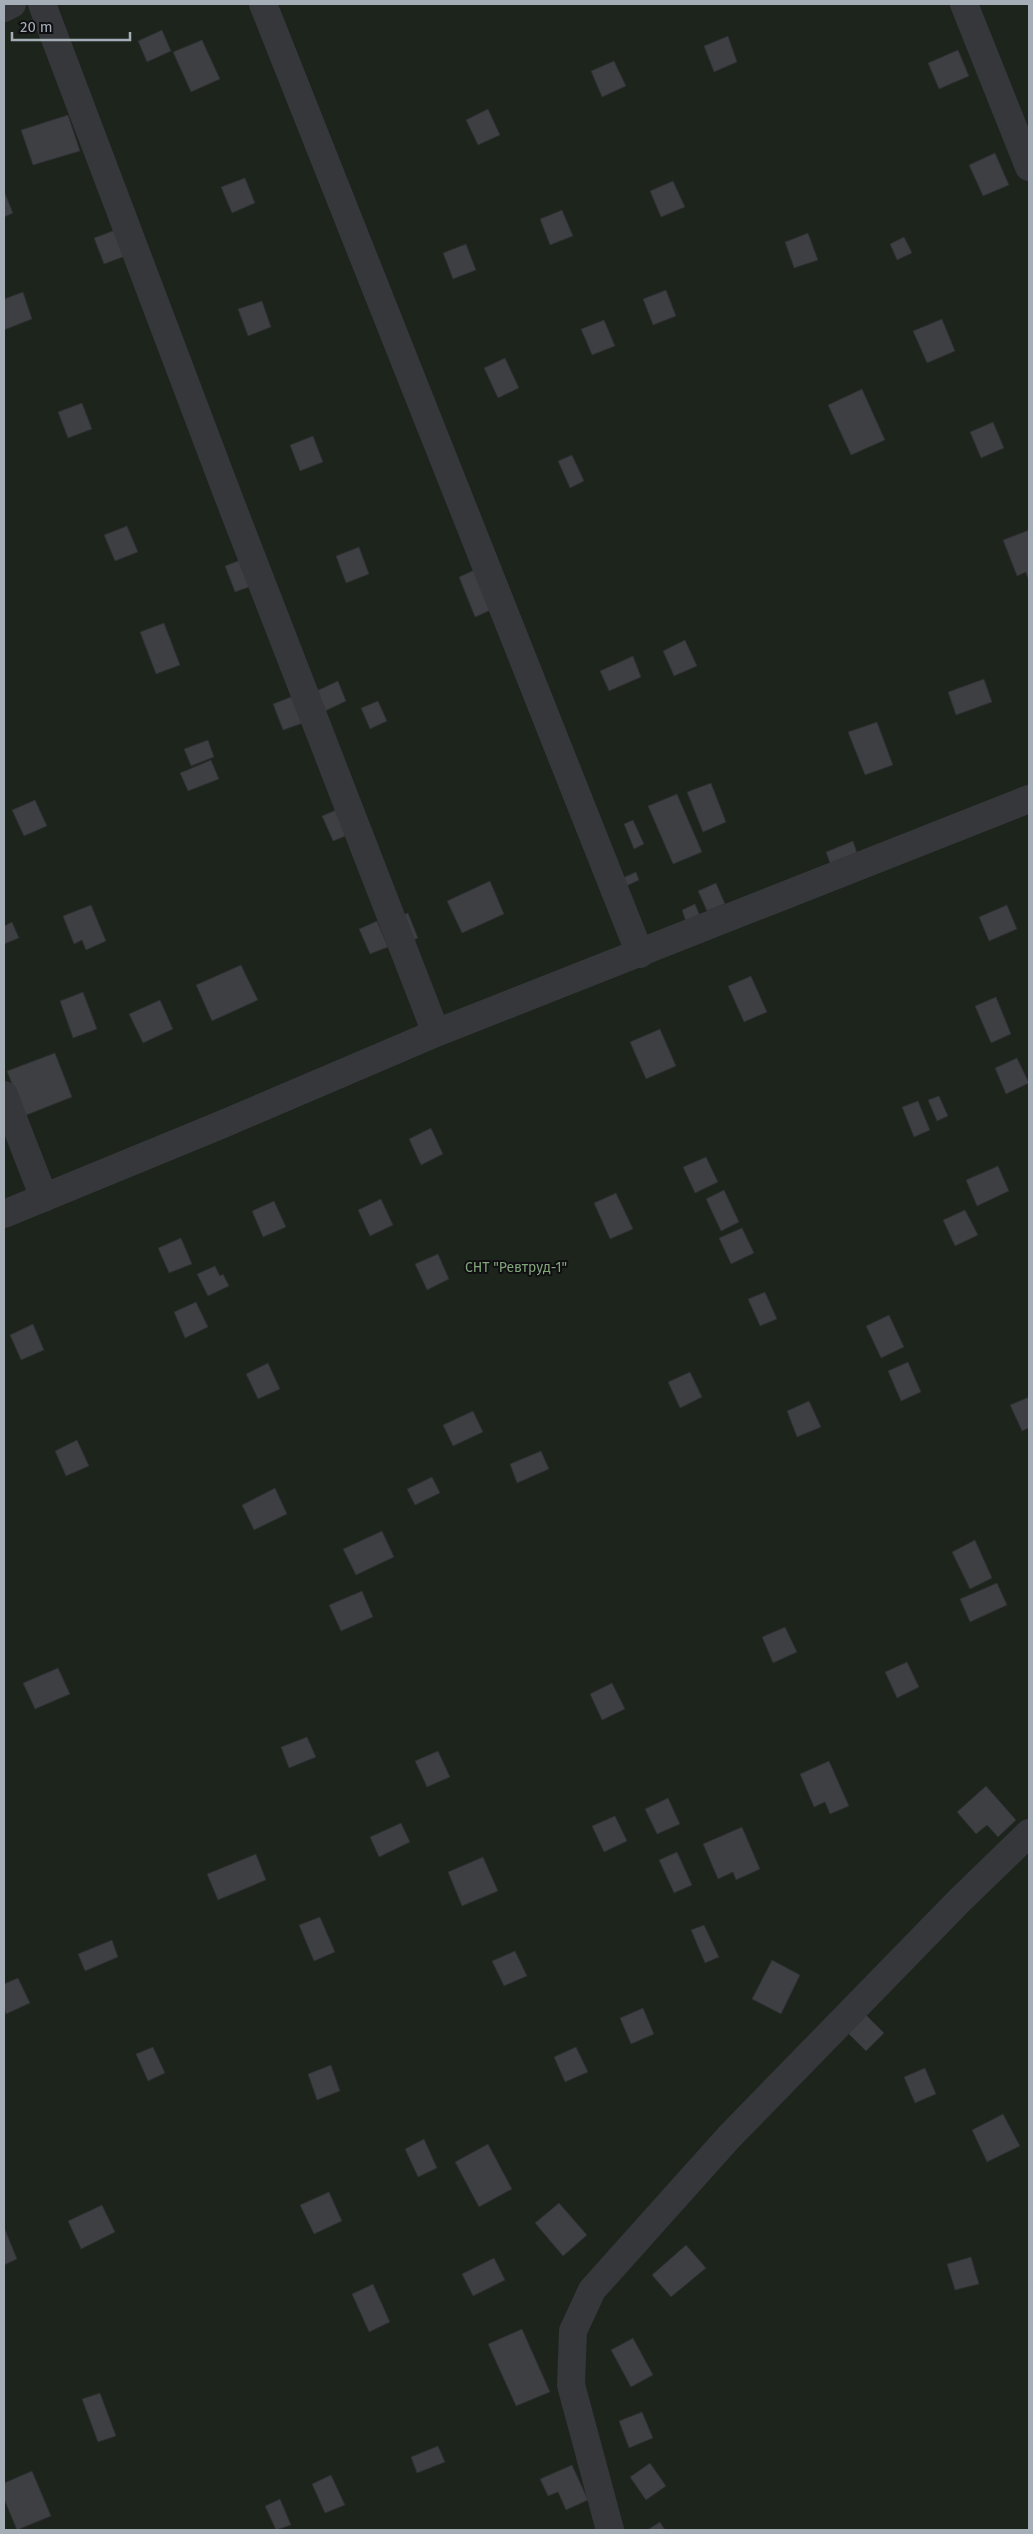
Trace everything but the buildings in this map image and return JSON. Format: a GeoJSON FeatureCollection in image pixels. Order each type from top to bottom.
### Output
{"type":"FeatureCollection","features":[{"type":"Feature","properties":{"kind":"street"},"geometry":{"type":"LineString","coordinates":[[4,8],[12,4]]}},
{"type":"Feature","properties":{"kind":"street"},"geometry":{"type":"LineString","coordinates":[[42,4],[227,492],[436,1033]]}},
{"type":"Feature","properties":{"kind":"street"},"geometry":{"type":"LineString","coordinates":[[263,4],[640,954]]}},
{"type":"Feature","properties":{"kind":"street"},"geometry":{"type":"LineString","coordinates":[[964,4],[1029,167]]}},
{"type":"Feature","properties":{"kind":"street"},"geometry":{"type":"LineString","coordinates":[[4,1214],[436,1033],[1029,799]]}},
{"type":"Feature","properties":{"kind":"street"},"geometry":{"type":"LineString","coordinates":[[4,1094],[44,1198]]}},
{"type":"Feature","properties":{"kind":"street"},"geometry":{"type":"LineString","coordinates":[[610,2530],[571,2385],[573,2331],[592,2290],[729,2137],[945,1915],[1029,1833]]}},
{"type":"Feature","properties":{"kind":"green space","name":"СНТ \"Ревтруд-1\""},"geometry":{"type":"Polygon","coordinates":[[[4,4],[1029,4],[1029,2530],[4,2530],[4,4]]]}}]}
